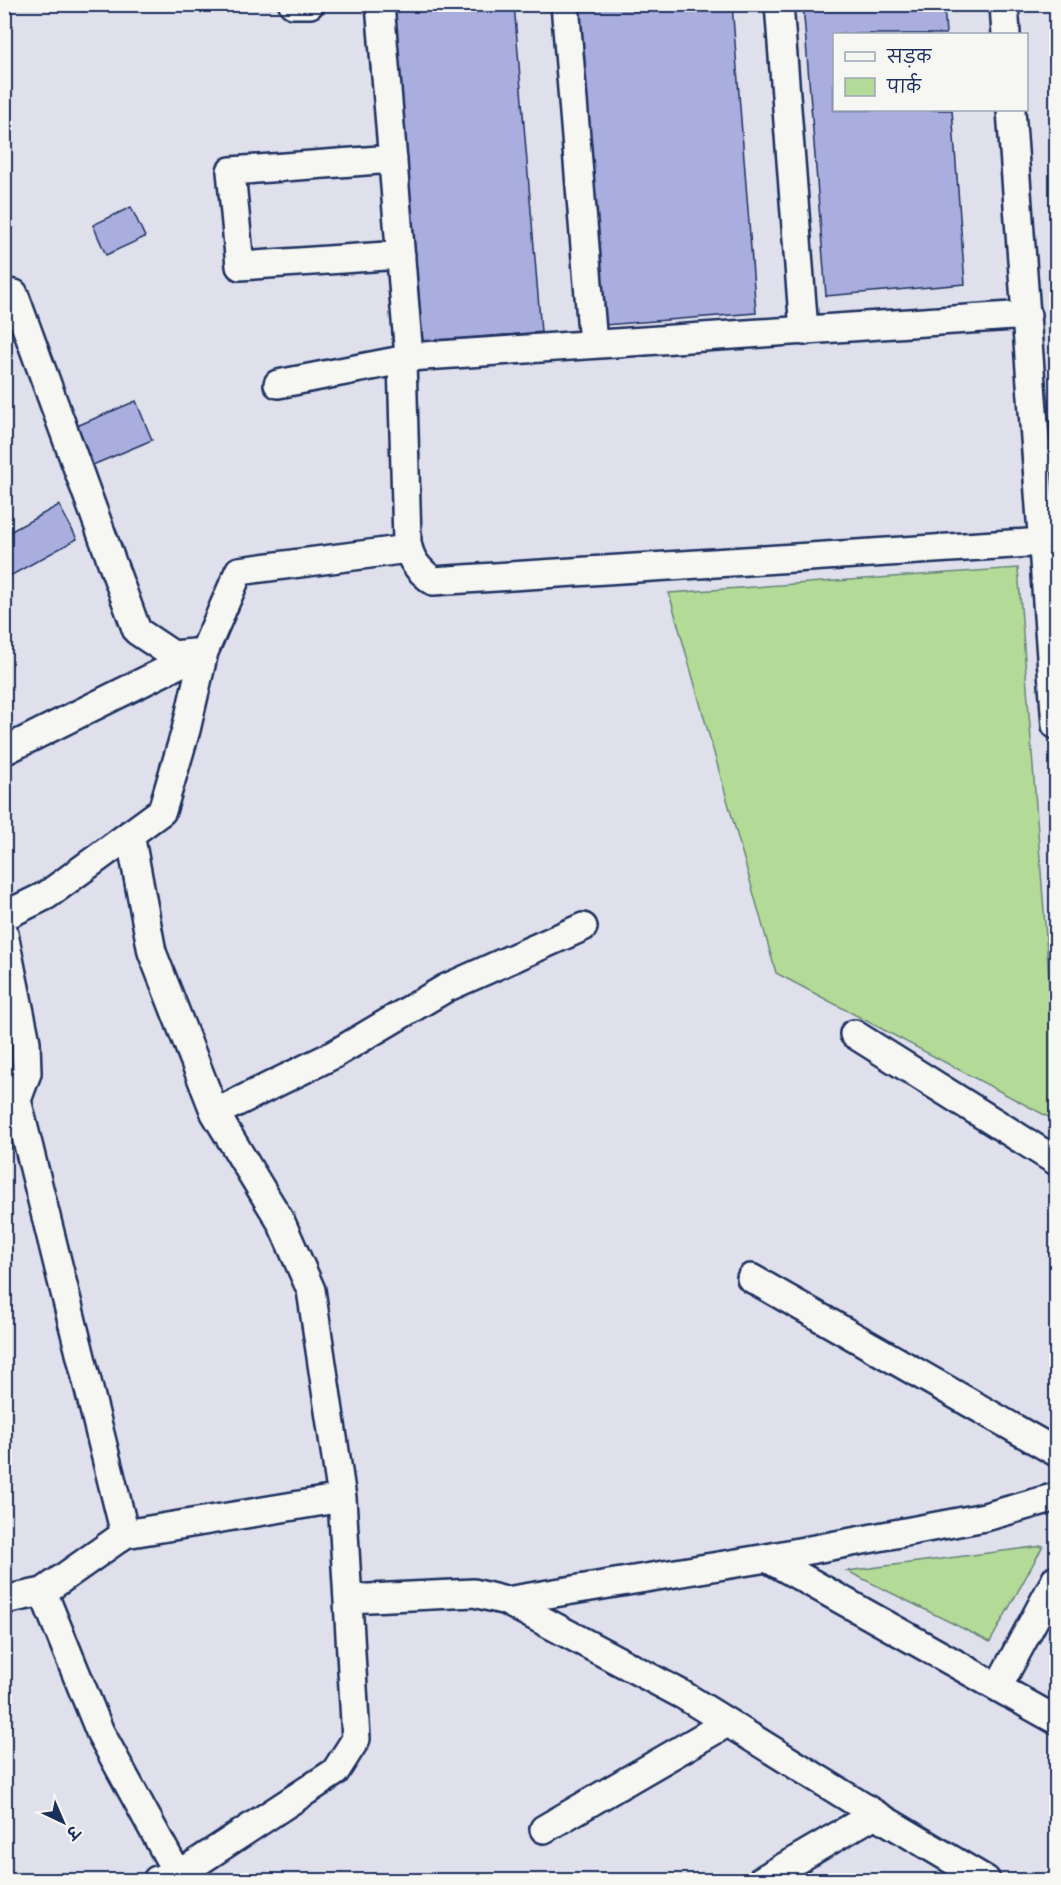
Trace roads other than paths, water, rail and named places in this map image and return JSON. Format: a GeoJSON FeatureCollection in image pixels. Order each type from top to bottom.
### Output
{"type":"FeatureCollection","features":[{"type":"Feature","properties":{"kind":"street"},"geometry":{"type":"LineString","coordinates":[[293,4],[310,4]]}},
{"type":"Feature","properties":{"kind":"street"},"geometry":{"type":"LineString","coordinates":[[380,4],[401,255],[406,358],[408,549],[416,566],[433,582],[1050,545]]}},
{"type":"Feature","properties":{"kind":"street"},"geometry":{"type":"LineString","coordinates":[[565,4],[593,344]]}},
{"type":"Feature","properties":{"kind":"street"},"geometry":{"type":"LineString","coordinates":[[779,4],[804,331]]}},
{"type":"Feature","properties":{"kind":"street"},"geometry":{"type":"LineString","coordinates":[[1004,4],[1006,33]]}},
{"type":"Feature","properties":{"kind":"street"},"geometry":{"type":"LineString","coordinates":[[1011,111],[1027,315],[1050,545],[1056,725]]}},
{"type":"Feature","properties":{"kind":"street"},"geometry":{"type":"LineString","coordinates":[[393,159],[231,171],[240,266],[401,255]]}},
{"type":"Feature","properties":{"kind":"street"},"geometry":{"type":"LineString","coordinates":[[4,293],[14,294],[137,632],[173,655],[204,652]]}},
{"type":"Feature","properties":{"kind":"street"},"geometry":{"type":"LineString","coordinates":[[278,384],[406,358],[1027,315]]}},
{"type":"Feature","properties":{"kind":"street"},"geometry":{"type":"LineString","coordinates":[[4,916],[47,895],[162,811],[186,730],[204,652],[239,571],[408,549]]}},
{"type":"Feature","properties":{"kind":"street"},"geometry":{"type":"LineString","coordinates":[[4,751],[204,652]]}},
{"type":"Feature","properties":{"kind":"street"},"geometry":{"type":"LineString","coordinates":[[43,1592],[100,1732],[171,1879],[335,1772],[356,1739],[342,1498],[311,1290],[281,1222],[215,1113],[152,952],[130,834]]}},
{"type":"Feature","properties":{"kind":"street"},"geometry":{"type":"LineString","coordinates":[[215,1113],[333,1055],[446,988],[583,927]]}},
{"type":"Feature","properties":{"kind":"street"},"geometry":{"type":"LineString","coordinates":[[4,934],[26,1042],[27,1073],[10,1100],[125,1534]]}},
{"type":"Feature","properties":{"kind":"street"},"geometry":{"type":"LineString","coordinates":[[854,1034],[1056,1161]]}},
{"type":"Feature","properties":{"kind":"street"},"geometry":{"type":"LineString","coordinates":[[751,1278],[1056,1452]]}},
{"type":"Feature","properties":{"kind":"street"},"geometry":{"type":"LineString","coordinates":[[506,1600],[767,1558],[985,1516],[1056,1497]]}},
{"type":"Feature","properties":{"kind":"street"},"geometry":{"type":"LineString","coordinates":[[4,1600],[43,1592],[125,1534],[342,1498]]}},
{"type":"Feature","properties":{"kind":"street"},"geometry":{"type":"LineString","coordinates":[[767,1558],[1056,1720]]}},
{"type":"Feature","properties":{"kind":"street"},"geometry":{"type":"LineString","coordinates":[[998,1687],[1056,1579]]}},
{"type":"Feature","properties":{"kind":"street"},"geometry":{"type":"LineString","coordinates":[[348,1599],[474,1593],[506,1600],[683,1695],[986,1881]]}},
{"type":"Feature","properties":{"kind":"street"},"geometry":{"type":"LineString","coordinates":[[544,1829],[728,1723]]}},
{"type":"Feature","properties":{"kind":"street"},"geometry":{"type":"LineString","coordinates":[[762,1881],[875,1814]]}}]}
